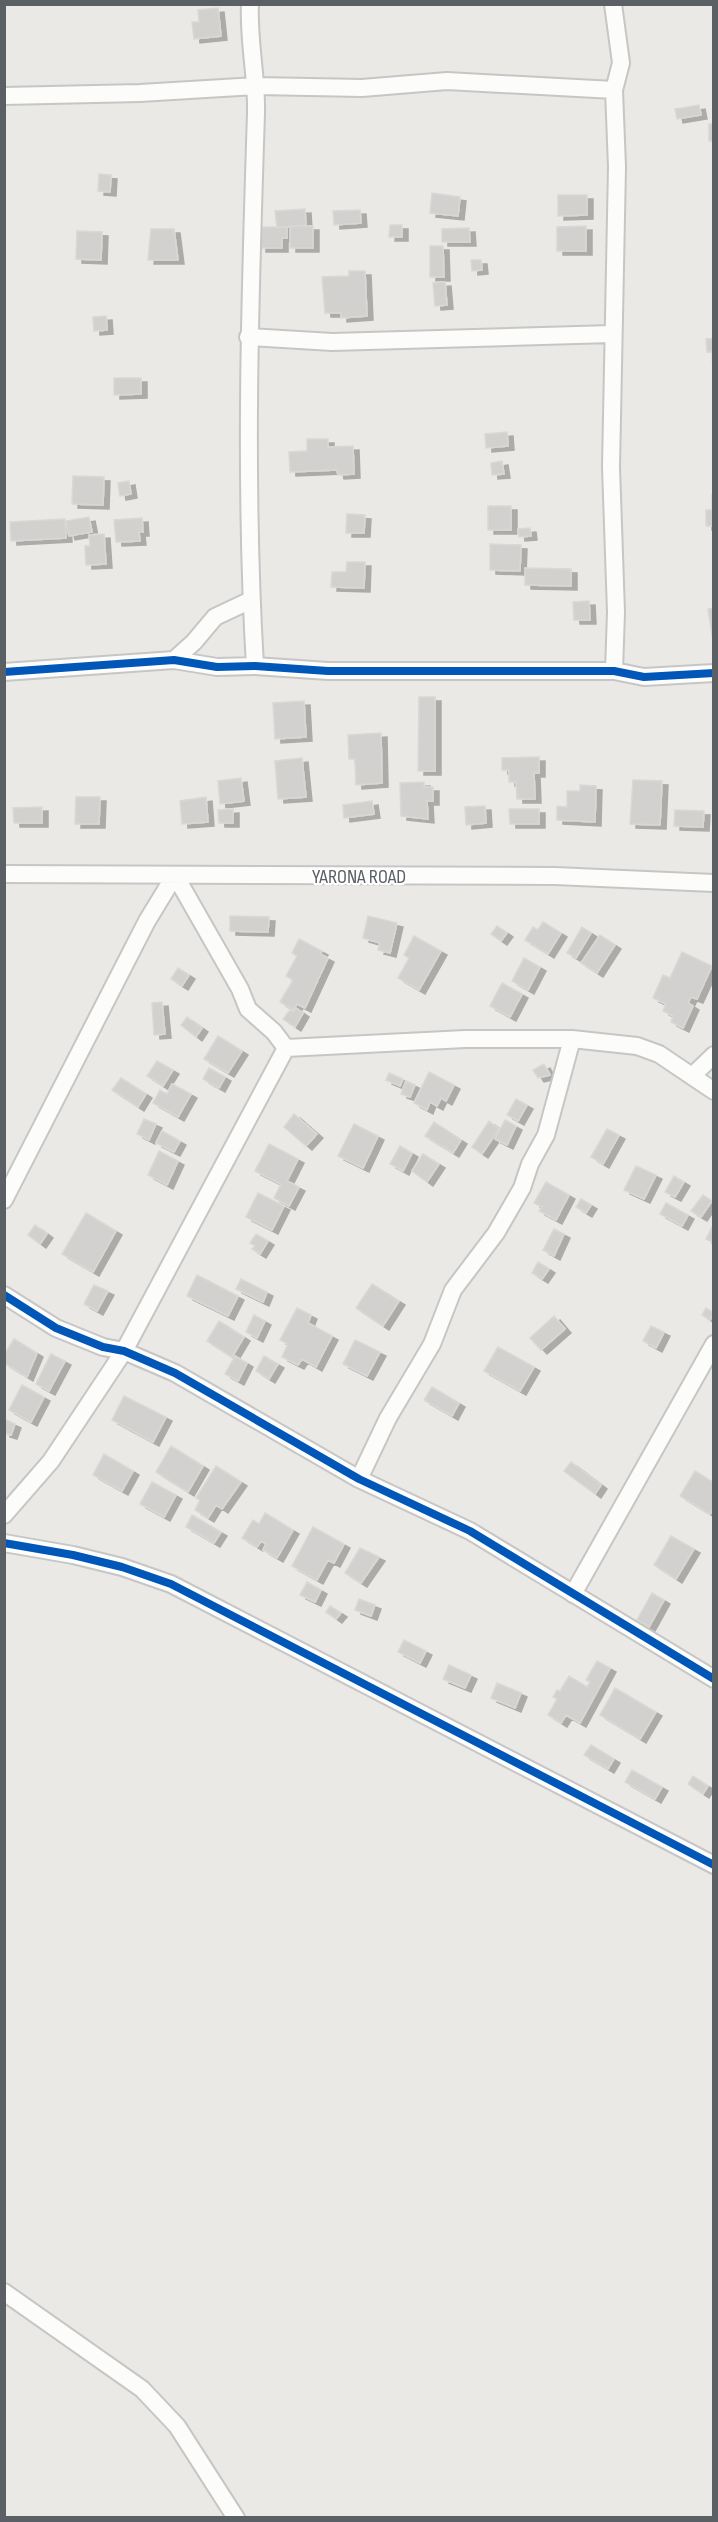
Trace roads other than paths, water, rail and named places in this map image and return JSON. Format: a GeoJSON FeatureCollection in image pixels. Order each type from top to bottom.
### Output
{"type":"FeatureCollection","features":[{"type":"Feature","properties":{"kind":"street"},"geometry":{"type":"LineString","coordinates":[[250,4],[257,86],[248,337],[251,600],[255,666]]}},
{"type":"Feature","properties":{"kind":"street"},"geometry":{"type":"LineString","coordinates":[[613,4],[621,63],[614,90],[617,167],[610,467],[616,612],[614,670]]}},
{"type":"Feature","properties":{"kind":"street"},"geometry":{"type":"LineString","coordinates":[[4,96],[140,93],[257,86],[362,88],[447,81],[614,90]]}},
{"type":"Feature","properties":{"kind":"street"},"geometry":{"type":"LineString","coordinates":[[248,337],[332,342],[612,334]]}},
{"type":"Feature","properties":{"kind":"street"},"geometry":{"type":"LineString","coordinates":[[174,660],[194,642],[215,617],[251,600]]}},
{"type":"Feature","properties":{"kind":"street"},"geometry":{"type":"LineString","coordinates":[[4,672],[174,660],[217,667],[255,666],[328,671],[614,670],[644,677],[714,673]]}},
{"type":"Feature","properties":{"kind":"street","name":"YARONA ROAD"},"geometry":{"type":"LineString","coordinates":[[4,874],[555,876],[711,885]]}},
{"type":"Feature","properties":{"kind":"street"},"geometry":{"type":"LineString","coordinates":[[4,1200],[147,921],[175,875],[240,989],[248,1009],[274,1032],[286,1048]]}},
{"type":"Feature","properties":{"kind":"street"},"geometry":{"type":"LineString","coordinates":[[286,1048],[465,1038],[572,1039],[637,1046],[659,1054],[714,1091]]}},
{"type":"Feature","properties":{"kind":"street"},"geometry":{"type":"LineString","coordinates":[[359,1479],[388,1418],[432,1344],[453,1290],[496,1233],[522,1188],[530,1164],[546,1135],[572,1039]]}},
{"type":"Feature","properties":{"kind":"street"},"geometry":{"type":"LineString","coordinates":[[4,1515],[51,1461],[124,1351],[286,1048]]}},
{"type":"Feature","properties":{"kind":"street"},"geometry":{"type":"LineString","coordinates":[[692,1076],[714,1055]]}},
{"type":"Feature","properties":{"kind":"street"},"geometry":{"type":"LineString","coordinates":[[4,1295],[56,1328],[103,1347],[124,1351],[175,1373],[359,1479],[471,1531],[714,1679]]}},
{"type":"Feature","properties":{"kind":"street"},"geometry":{"type":"LineString","coordinates":[[573,1594],[714,1344]]}},
{"type":"Feature","properties":{"kind":"street"},"geometry":{"type":"LineString","coordinates":[[4,1543],[74,1555],[122,1567],[171,1584],[714,1865]]}},
{"type":"Feature","properties":{"kind":"street"},"geometry":{"type":"LineString","coordinates":[[4,2292],[142,2390],[177,2426],[236,2517]]}}]}
